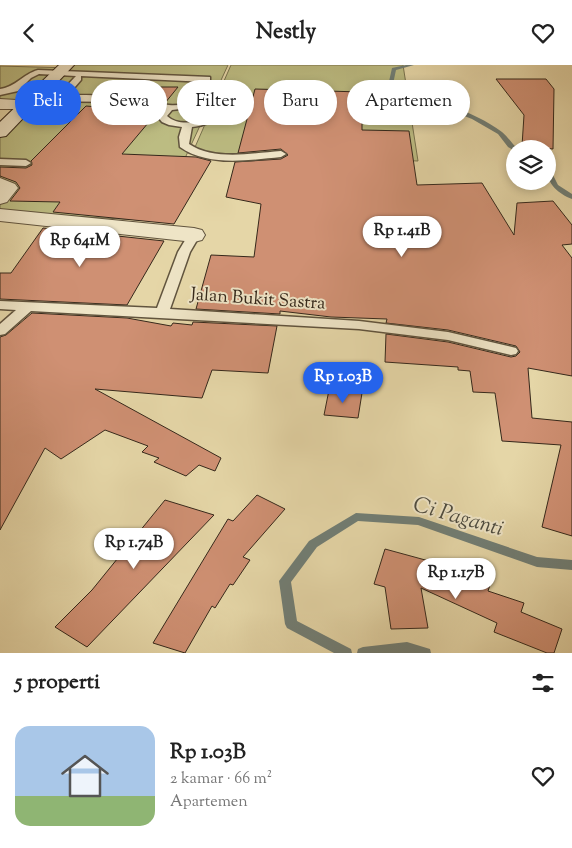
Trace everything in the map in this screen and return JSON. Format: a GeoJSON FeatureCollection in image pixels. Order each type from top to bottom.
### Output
{"type":"FeatureCollection","features":[{"type":"Feature","properties":{"kind":"street"},"geometry":{"type":"LineString","coordinates":[[52,80],[64,69]]}},
{"type":"Feature","properties":{"kind":"street"},"geometry":{"type":"LineString","coordinates":[[0,104],[15,102]]}},
{"type":"Feature","properties":{"kind":"street"},"geometry":{"type":"LineString","coordinates":[[0,132],[15,116]]}},
{"type":"Feature","properties":{"kind":"street"},"geometry":{"type":"LineString","coordinates":[[0,184],[8,188],[0,198]]}},
{"type":"Feature","properties":{"kind":"street"},"geometry":{"type":"LineString","coordinates":[[0,215],[194,235]]}},
{"type":"Feature","properties":{"kind":"lane"},"geometry":{"type":"LineString","coordinates":[[0,92],[18,89],[35,72],[64,69],[207,79]]}},
{"type":"Feature","properties":{"kind":"lane"},"geometry":{"type":"LineString","coordinates":[[81,100],[139,101],[157,103],[169,109],[177,108]]}},
{"type":"Feature","properties":{"kind":"lane"},"geometry":{"type":"LineString","coordinates":[[169,109],[162,116],[163,119],[177,123]]}},
{"type":"Feature","properties":{"kind":"lane"},"geometry":{"type":"LineString","coordinates":[[188,125],[184,137],[184,145],[197,153],[246,156],[281,154]]}},
{"type":"Feature","properties":{"kind":"lane"},"geometry":{"type":"LineString","coordinates":[[0,162],[26,163]]}},
{"type":"Feature","properties":{"kind":"lane"},"geometry":{"type":"LineString","coordinates":[[162,312],[184,252],[194,235]]}},
{"type":"Feature","properties":{"kind":"lane","name":"Jalan Bukit Sastra"},"geometry":{"type":"LineString","coordinates":[[0,305],[162,312],[360,325],[448,336],[511,351]]}},
{"type":"Feature","properties":{"kind":"lane"},"geometry":{"type":"LineString","coordinates":[[0,331],[27,307]]}},
{"type":"Feature","properties":{"kind":"green space"},"geometry":{"type":"Polygon","coordinates":[[[74,65],[228,65],[221,80],[177,80],[177,125],[200,125],[156,221],[0,212],[0,137],[15,122],[15,125],[81,125],[81,80],[15,80],[15,102],[0,102],[0,66],[71,68],[74,65]]]}},
{"type":"Feature","properties":{"kind":"green space"},"geometry":{"type":"Polygon","coordinates":[[[231,65],[403,65],[405,80],[347,80],[347,125],[412,125],[418,161],[192,154],[205,125],[254,125],[254,80],[224,80],[231,65]]]}},
{"type":"Feature","properties":{"kind":"building"},"geometry":{"type":"Polygon","coordinates":[[[496,79],[546,79],[554,89],[553,140],[522,140],[524,115],[496,79]]]}},
{"type":"Feature","properties":{"kind":"building"},"geometry":{"type":"Polygon","coordinates":[[[167,87],[177,88],[167,101],[167,87]]]}},
{"type":"Feature","properties":{"kind":"building"},"geometry":{"type":"Polygon","coordinates":[[[255,89],[264,89],[264,125],[337,125],[337,91],[347,92],[347,125],[362,125],[362,130],[409,131],[417,185],[482,183],[514,235],[517,203],[553,201],[572,225],[572,244],[562,245],[572,258],[572,376],[528,368],[532,418],[572,422],[572,536],[542,527],[561,445],[502,441],[495,393],[473,392],[470,371],[458,370],[458,367],[385,362],[386,334],[448,342],[511,357],[516,356],[520,352],[516,346],[448,330],[386,323],[387,319],[331,317],[280,311],[280,314],[196,309],[211,255],[254,257],[261,204],[226,197],[235,162],[281,159],[288,155],[281,149],[238,153],[245,125],[254,125],[255,89]]]}},
{"type":"Feature","properties":{"kind":"building"},"geometry":{"type":"Polygon","coordinates":[[[86,106],[91,106],[91,125],[146,125],[122,154],[196,157],[211,161],[174,224],[53,212],[60,202],[10,201],[20,188],[16,182],[0,176],[0,167],[26,168],[32,165],[31,161],[67,125],[81,125],[81,111],[86,106]]]}},
{"type":"Feature","properties":{"kind":"building"},"geometry":{"type":"Polygon","coordinates":[[[43,228],[164,241],[127,305],[0,299],[0,273],[11,273],[43,228]]]}},
{"type":"Feature","properties":{"kind":"building"},"geometry":{"type":"Polygon","coordinates":[[[32,313],[127,318],[171,326],[173,323],[192,325],[193,322],[277,326],[268,373],[212,370],[202,398],[95,389],[221,458],[215,471],[199,465],[186,476],[154,462],[159,458],[142,452],[148,446],[105,430],[61,459],[45,448],[0,530],[0,337],[6,335],[32,313]]]}},
{"type":"Feature","properties":{"kind":"building"},"geometry":{"type":"Polygon","coordinates":[[[329,390],[362,393],[358,418],[324,415],[329,390]]]}},
{"type":"Feature","properties":{"kind":"building"},"geometry":{"type":"Polygon","coordinates":[[[257,495],[285,509],[243,557],[250,560],[233,585],[230,584],[215,608],[212,606],[185,653],[153,643],[228,519],[233,521],[257,495]]]}},
{"type":"Feature","properties":{"kind":"building"},"geometry":{"type":"Polygon","coordinates":[[[165,500],[214,515],[87,647],[55,627],[92,590],[165,500]]]}},
{"type":"Feature","properties":{"kind":"building"},"geometry":{"type":"Polygon","coordinates":[[[385,549],[440,564],[490,585],[488,591],[524,603],[521,612],[562,629],[554,653],[547,653],[494,632],[497,623],[421,588],[428,628],[391,629],[385,587],[374,584],[385,549]]]}},
{"type":"Feature","properties":{"kind":"waterway","name":"Ci Paganti"},"geometry":{"type":"LineString","coordinates":[[412,65],[394,69],[390,85],[474,118],[500,133],[506,140]]}},
{"type":"Feature","properties":{"kind":"waterway","name":"Ci Paganti"},"geometry":{"type":"LineString","coordinates":[[556,187],[572,197]]}},
{"type":"Feature","properties":{"kind":"waterway","name":"Ci Paganti"},"geometry":{"type":"LineString","coordinates":[[346,653],[291,624],[285,581],[313,544],[356,517],[419,521],[537,562],[572,565]]}},
{"type":"Feature","properties":{"kind":"waterway","name":"Ci Paganti"},"geometry":{"type":"LineString","coordinates":[[363,653],[407,648],[425,653]]}}]}
